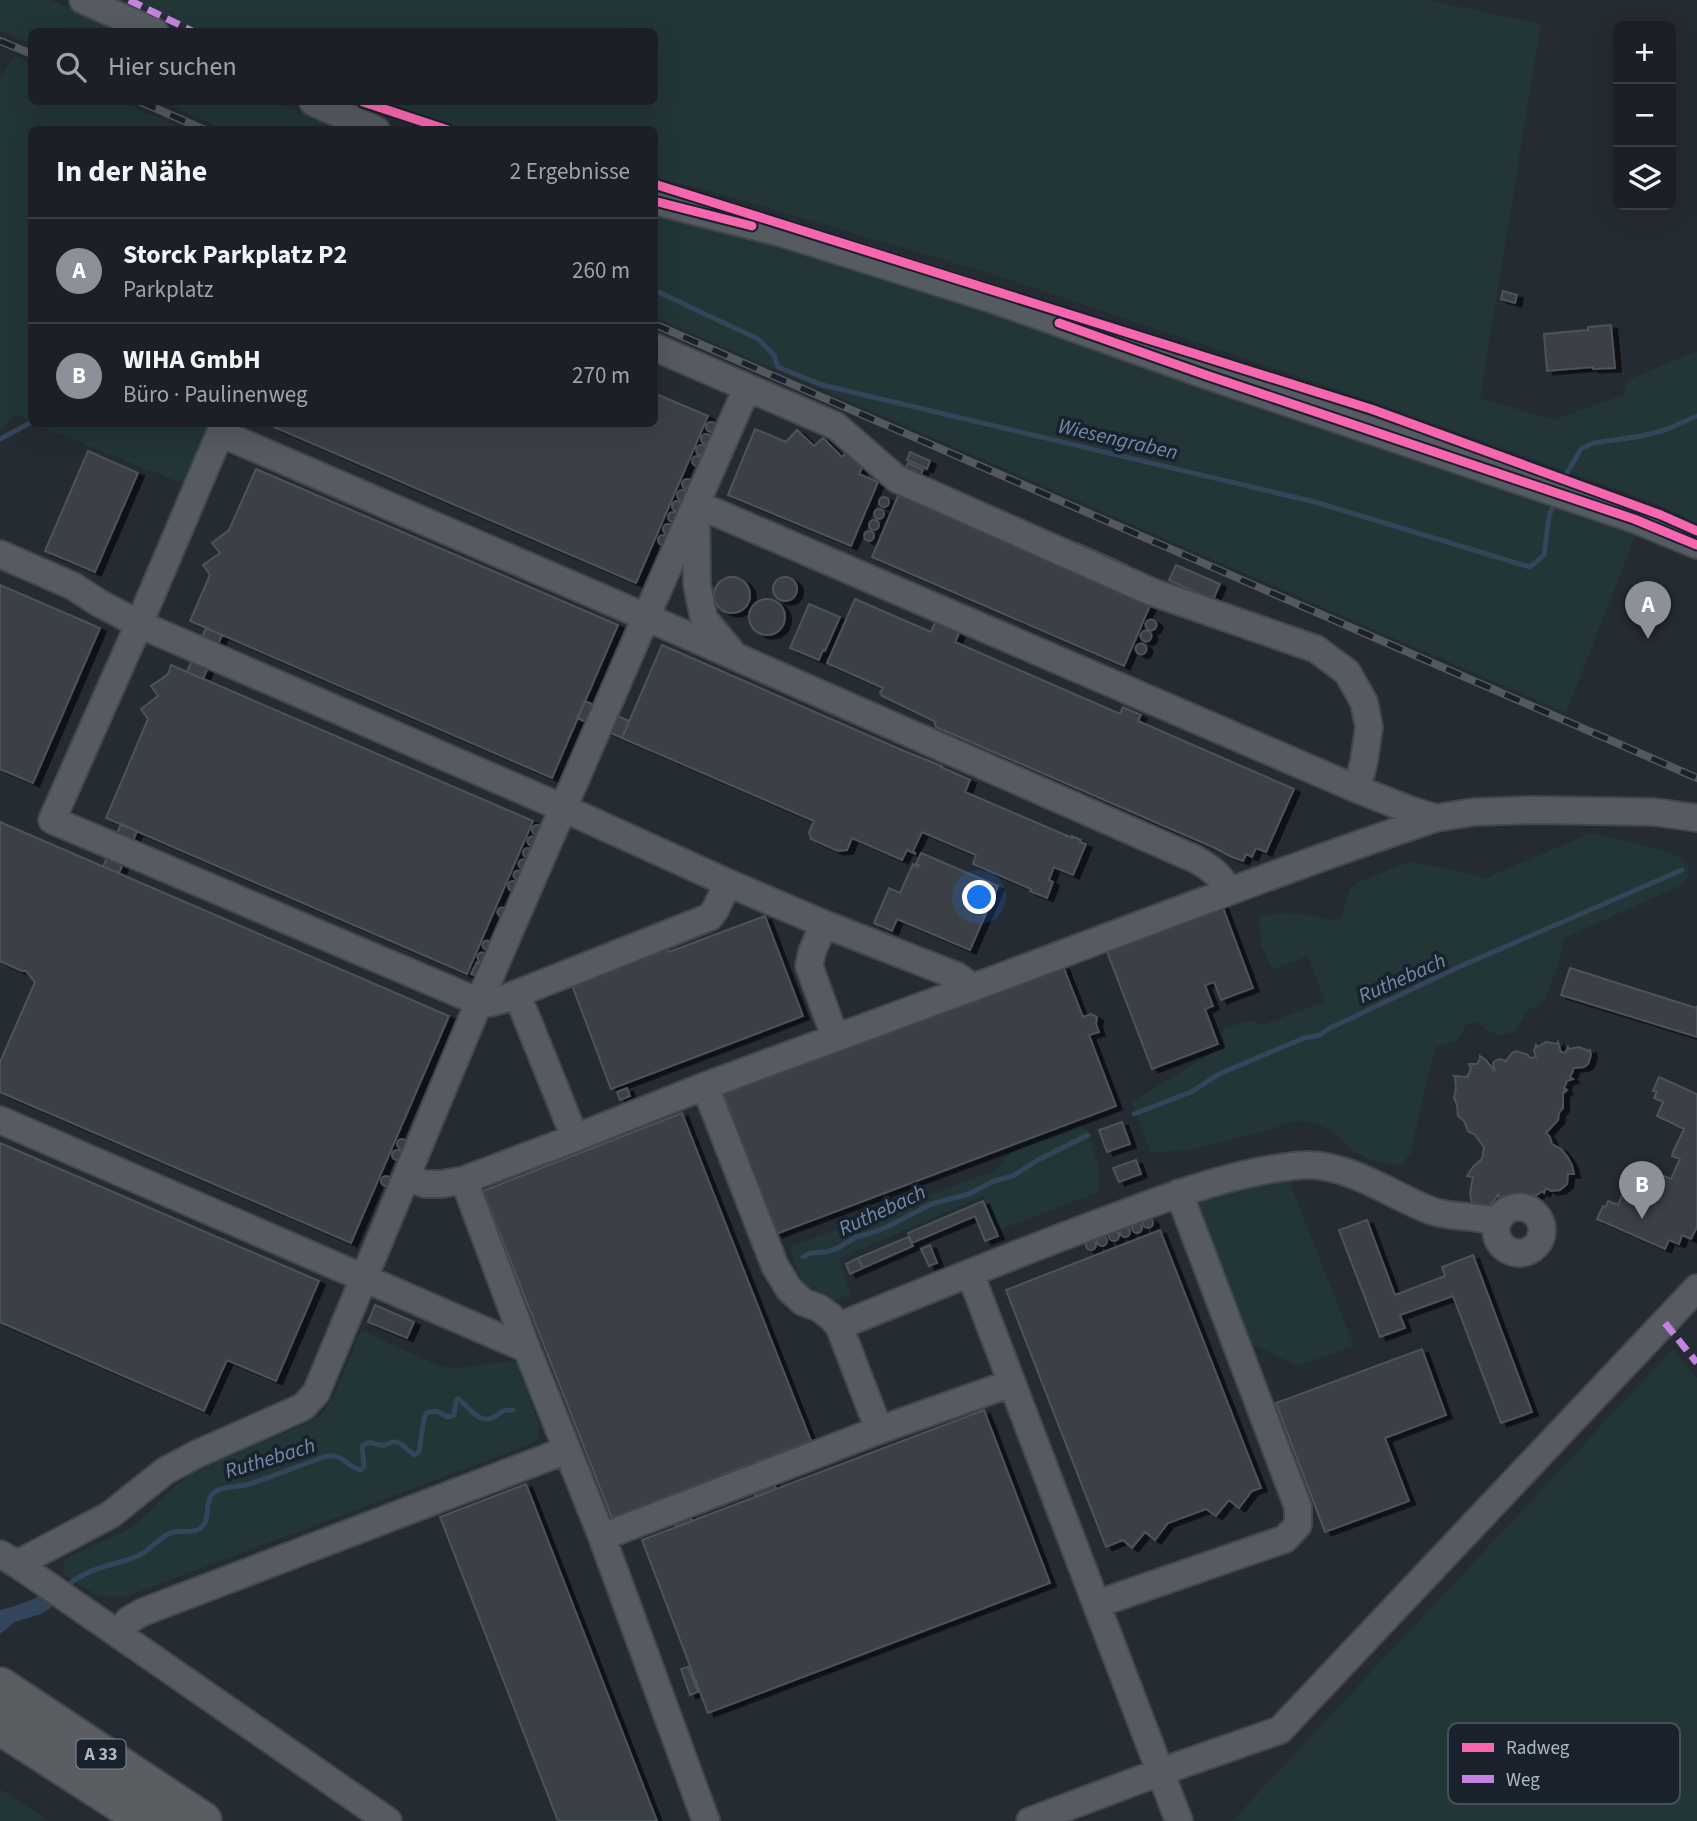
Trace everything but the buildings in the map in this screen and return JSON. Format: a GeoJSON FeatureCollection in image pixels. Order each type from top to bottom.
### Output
{"type":"FeatureCollection","features":[{"type":"Feature","properties":{"kind":"highway","name":"A 33"},"geometry":{"type":"LineString","coordinates":[[0,1687],[202,1821]]}},
{"type":"Feature","properties":{"kind":"highway","name":"A 33"},"geometry":{"type":"LineString","coordinates":[[0,1725],[149,1821]]}},
{"type":"Feature","properties":{"kind":"street"},"geometry":{"type":"LineString","coordinates":[[83,0],[146,28]]}},
{"type":"Feature","properties":{"kind":"street"},"geometry":{"type":"LineString","coordinates":[[320,105],[367,126]]}},
{"type":"Feature","properties":{"kind":"street"},"geometry":{"type":"LineString","coordinates":[[658,202],[785,234],[992,299],[1206,375],[1634,519],[1697,545]]}},
{"type":"Feature","properties":{"kind":"street"},"geometry":{"type":"LineString","coordinates":[[658,349],[836,426],[897,479],[1152,592],[1315,649],[1347,671],[1364,702],[1369,727],[1357,789]]}},
{"type":"Feature","properties":{"kind":"street"},"geometry":{"type":"LineString","coordinates":[[8,1559],[110,1515],[165,1471],[303,1407],[316,1393],[479,1002],[747,388]]}},
{"type":"Feature","properties":{"kind":"street"},"geometry":{"type":"LineString","coordinates":[[728,883],[710,916],[517,994],[490,1003],[479,1002],[52,820],[222,428],[1195,859],[1212,868],[1229,891]]}},
{"type":"Feature","properties":{"kind":"street"},"geometry":{"type":"LineString","coordinates":[[695,504],[697,585],[704,619],[736,656]]}},
{"type":"Feature","properties":{"kind":"street"},"geometry":{"type":"LineString","coordinates":[[695,504],[1357,789],[1436,818]]}},
{"type":"Feature","properties":{"kind":"street"},"geometry":{"type":"LineString","coordinates":[[0,554],[73,586],[139,624],[563,808],[728,883],[957,976],[970,989]]}},
{"type":"Feature","properties":{"kind":"street"},"geometry":{"type":"LineString","coordinates":[[407,1177],[425,1184],[464,1180],[835,1037],[1229,891],[1436,818],[1474,812],[1535,810],[1654,811],[1697,818]]}},
{"type":"Feature","properties":{"kind":"street"},"geometry":{"type":"LineString","coordinates":[[824,924],[809,966],[835,1037]]}},
{"type":"Feature","properties":{"kind":"street"},"geometry":{"type":"LineString","coordinates":[[517,994],[575,1138]]}},
{"type":"Feature","properties":{"kind":"street"},"geometry":{"type":"LineString","coordinates":[[705,1086],[775,1266],[789,1289],[803,1302],[819,1308],[839,1326],[879,1430]]}},
{"type":"Feature","properties":{"kind":"street"},"geometry":{"type":"LineString","coordinates":[[0,1120],[527,1349]]}},
{"type":"Feature","properties":{"kind":"street"},"geometry":{"type":"LineString","coordinates":[[839,1326],[1057,1238],[1179,1193],[1215,1181],[1277,1168],[1308,1165],[1331,1168],[1435,1212],[1497,1222]]}},
{"type":"Feature","properties":{"kind":"street"},"geometry":{"type":"LineString","coordinates":[[464,1180],[527,1349],[602,1537],[706,1821]]}},
{"type":"Feature","properties":{"kind":"street"},"geometry":{"type":"LineString","coordinates":[[1097,1604],[1285,1539],[1298,1525],[1298,1507],[1179,1193]]}},
{"type":"Feature","properties":{"kind":"street"},"geometry":{"type":"LineString","coordinates":[[970,1273],[1179,1821]]}},
{"type":"Feature","properties":{"kind":"street"},"geometry":{"type":"LineString","coordinates":[[1030,1821],[1280,1730],[1697,1288]]}},
{"type":"Feature","properties":{"kind":"street"},"geometry":{"type":"LineString","coordinates":[[602,1537],[879,1430],[1012,1383]]}},
{"type":"Feature","properties":{"kind":"street"},"geometry":{"type":"LineString","coordinates":[[118,1633],[129,1620],[143,1612],[567,1450]]}},
{"type":"Feature","properties":{"kind":"street"},"geometry":{"type":"LineString","coordinates":[[8,1559],[388,1821]]}},
{"type":"Feature","properties":{"kind":"shaded area"},"geometry":{"type":"Polygon","coordinates":[[[0,0],[51,0],[114,28],[28,28],[28,43],[0,30],[0,0]]]}},
{"type":"Feature","properties":{"kind":"shaded area"},"geometry":{"type":"Polygon","coordinates":[[[126,0],[1427,0],[1541,24],[1480,398],[1553,420],[1625,394],[1625,381],[1697,351],[1697,524],[1662,506],[1374,402],[995,275],[700,188],[658,179],[658,126],[456,126],[378,105],[658,105],[658,28],[193,28],[126,0]]]}},
{"type":"Feature","properties":{"kind":"shaded area"},"geometry":{"type":"Polygon","coordinates":[[[14,55],[28,62],[28,105],[128,105],[179,126],[28,126],[28,421],[16,415],[0,430],[0,80],[14,55]]]}},
{"type":"Feature","properties":{"kind":"shaded area"},"geometry":{"type":"Polygon","coordinates":[[[168,105],[284,105],[336,126],[216,126],[168,105]]]}},
{"type":"Feature","properties":{"kind":"shaded area"},"geometry":{"type":"Polygon","coordinates":[[[658,216],[781,248],[986,310],[1638,529],[1566,713],[658,318],[658,216]]]}},
{"type":"Feature","properties":{"kind":"shaded area"},"geometry":{"type":"Polygon","coordinates":[[[42,427],[208,427],[184,484],[42,427]]]}},
{"type":"Feature","properties":{"kind":"shaded area"},"geometry":{"type":"Polygon","coordinates":[[[1591,833],[1677,856],[1688,866],[1688,878],[1684,884],[1564,938],[1559,963],[1544,1001],[1527,1011],[1515,1031],[1501,1036],[1475,1021],[1465,1026],[1458,1040],[1436,1047],[1411,1153],[1400,1166],[1372,1160],[1355,1152],[1333,1131],[1302,1121],[1194,1149],[1151,1153],[1132,1102],[1223,1046],[1224,1029],[1249,1020],[1263,1025],[1325,1001],[1308,956],[1273,969],[1261,945],[1259,917],[1289,913],[1335,921],[1341,918],[1349,891],[1355,884],[1410,861],[1486,878],[1591,833]]]}},
{"type":"Feature","properties":{"kind":"shaded area"},"geometry":{"type":"Polygon","coordinates":[[[1082,1127],[1087,1130],[1099,1168],[1099,1192],[999,1230],[983,1196],[839,1259],[851,1295],[833,1301],[811,1291],[797,1270],[789,1247],[994,1171],[1013,1151],[1082,1127]]]}},
{"type":"Feature","properties":{"kind":"shaded area"},"geometry":{"type":"Polygon","coordinates":[[[1288,1178],[1354,1346],[1297,1366],[1243,1339],[1194,1203],[1234,1188],[1288,1178]]]}},
{"type":"Feature","properties":{"kind":"shaded area"},"geometry":{"type":"Polygon","coordinates":[[[361,1330],[439,1366],[456,1368],[512,1361],[516,1363],[540,1427],[537,1439],[533,1443],[125,1597],[99,1596],[65,1576],[63,1566],[67,1558],[133,1527],[193,1472],[321,1415],[332,1400],[361,1330]]]}},
{"type":"Feature","properties":{"kind":"shaded area"},"geometry":{"type":"Polygon","coordinates":[[[1673,1349],[1697,1378],[1697,1821],[1232,1821],[1673,1349]]]}},
{"type":"Feature","properties":{"kind":"shaded area"},"geometry":{"type":"Polygon","coordinates":[[[0,1789],[50,1821],[0,1821],[0,1789]]]}},
{"type":"Feature","properties":{"kind":"water"},"geometry":{"type":"Polygon","coordinates":[[[40,1596],[49,1599],[51,1608],[15,1622],[0,1634],[0,1610],[40,1596]]]}},
{"type":"Feature","properties":{"kind":"waterway","name":"Wiesengraben"},"geometry":{"type":"LineString","coordinates":[[658,292],[758,339],[774,355],[778,367],[822,385],[1315,502],[1530,567],[1544,555],[1549,516],[1553,506]]}},
{"type":"Feature","properties":{"kind":"waterway","name":"Wiesengraben"},"geometry":{"type":"LineString","coordinates":[[1567,473],[1581,449],[1593,443],[1642,436],[1665,430],[1697,416]]}},
{"type":"Feature","properties":{"kind":"waterway","name":"Wiesengraben"},"geometry":{"type":"LineString","coordinates":[[0,439],[28,424]]}},
{"type":"Feature","properties":{"kind":"waterway","name":"Ruthebach"},"geometry":{"type":"LineString","coordinates":[[1134,1114],[1191,1092],[1219,1074],[1304,1038],[1320,1035],[1461,966],[1682,870]]}},
{"type":"Feature","properties":{"kind":"waterway","name":"Ruthebach"},"geometry":{"type":"LineString","coordinates":[[803,1257],[838,1248],[856,1237],[887,1227],[931,1204],[969,1194],[994,1181],[1013,1176],[1088,1135]]}},
{"type":"Feature","properties":{"kind":"waterway","name":"Ruthebach"},"geometry":{"type":"LineString","coordinates":[[65,1587],[93,1571],[138,1556],[169,1534],[199,1529],[206,1521],[209,1500],[218,1490],[246,1485],[327,1456],[341,1458],[360,1470],[364,1467],[362,1446],[369,1443],[381,1445],[396,1442],[415,1455],[419,1452],[427,1413],[436,1411],[450,1417],[454,1415],[458,1399],[482,1418],[492,1418],[503,1411],[513,1410]]}},
{"type":"Feature","properties":{"kind":"railway"},"geometry":{"type":"LineString","coordinates":[[0,41],[28,52]]}},
{"type":"Feature","properties":{"kind":"railway"},"geometry":{"type":"LineString","coordinates":[[148,105],[196,126]]}},
{"type":"Feature","properties":{"kind":"railway"},"geometry":{"type":"LineString","coordinates":[[658,326],[1697,778]]}},
{"type":"Feature","properties":{"kind":"marked path"},"geometry":{"type":"LineString","coordinates":[[129,0],[186,28]]}},
{"type":"Feature","properties":{"kind":"marked path"},"geometry":{"type":"LineString","coordinates":[[1665,1323],[1697,1363]]}},
{"type":"Feature","properties":{"kind":"cycle path"},"geometry":{"type":"LineString","coordinates":[[372,105],[436,126]]}},
{"type":"Feature","properties":{"kind":"cycle path"},"geometry":{"type":"LineString","coordinates":[[658,185],[1371,409],[1661,515],[1697,531]]}},
{"type":"Feature","properties":{"kind":"cycle path"},"geometry":{"type":"LineString","coordinates":[[658,202],[752,226]]}},
{"type":"Feature","properties":{"kind":"cycle path"},"geometry":{"type":"LineString","coordinates":[[1059,323],[1634,519],[1697,545]]}},
{"type":"Feature","properties":{"kind":"place","name":"Storck Parkplatz P2"},"geometry":{"type":"Point","coordinates":[1648,639]}},
{"type":"Feature","properties":{"kind":"place","name":"WIHA GmbH"},"geometry":{"type":"Point","coordinates":[1642,1219]}}]}
